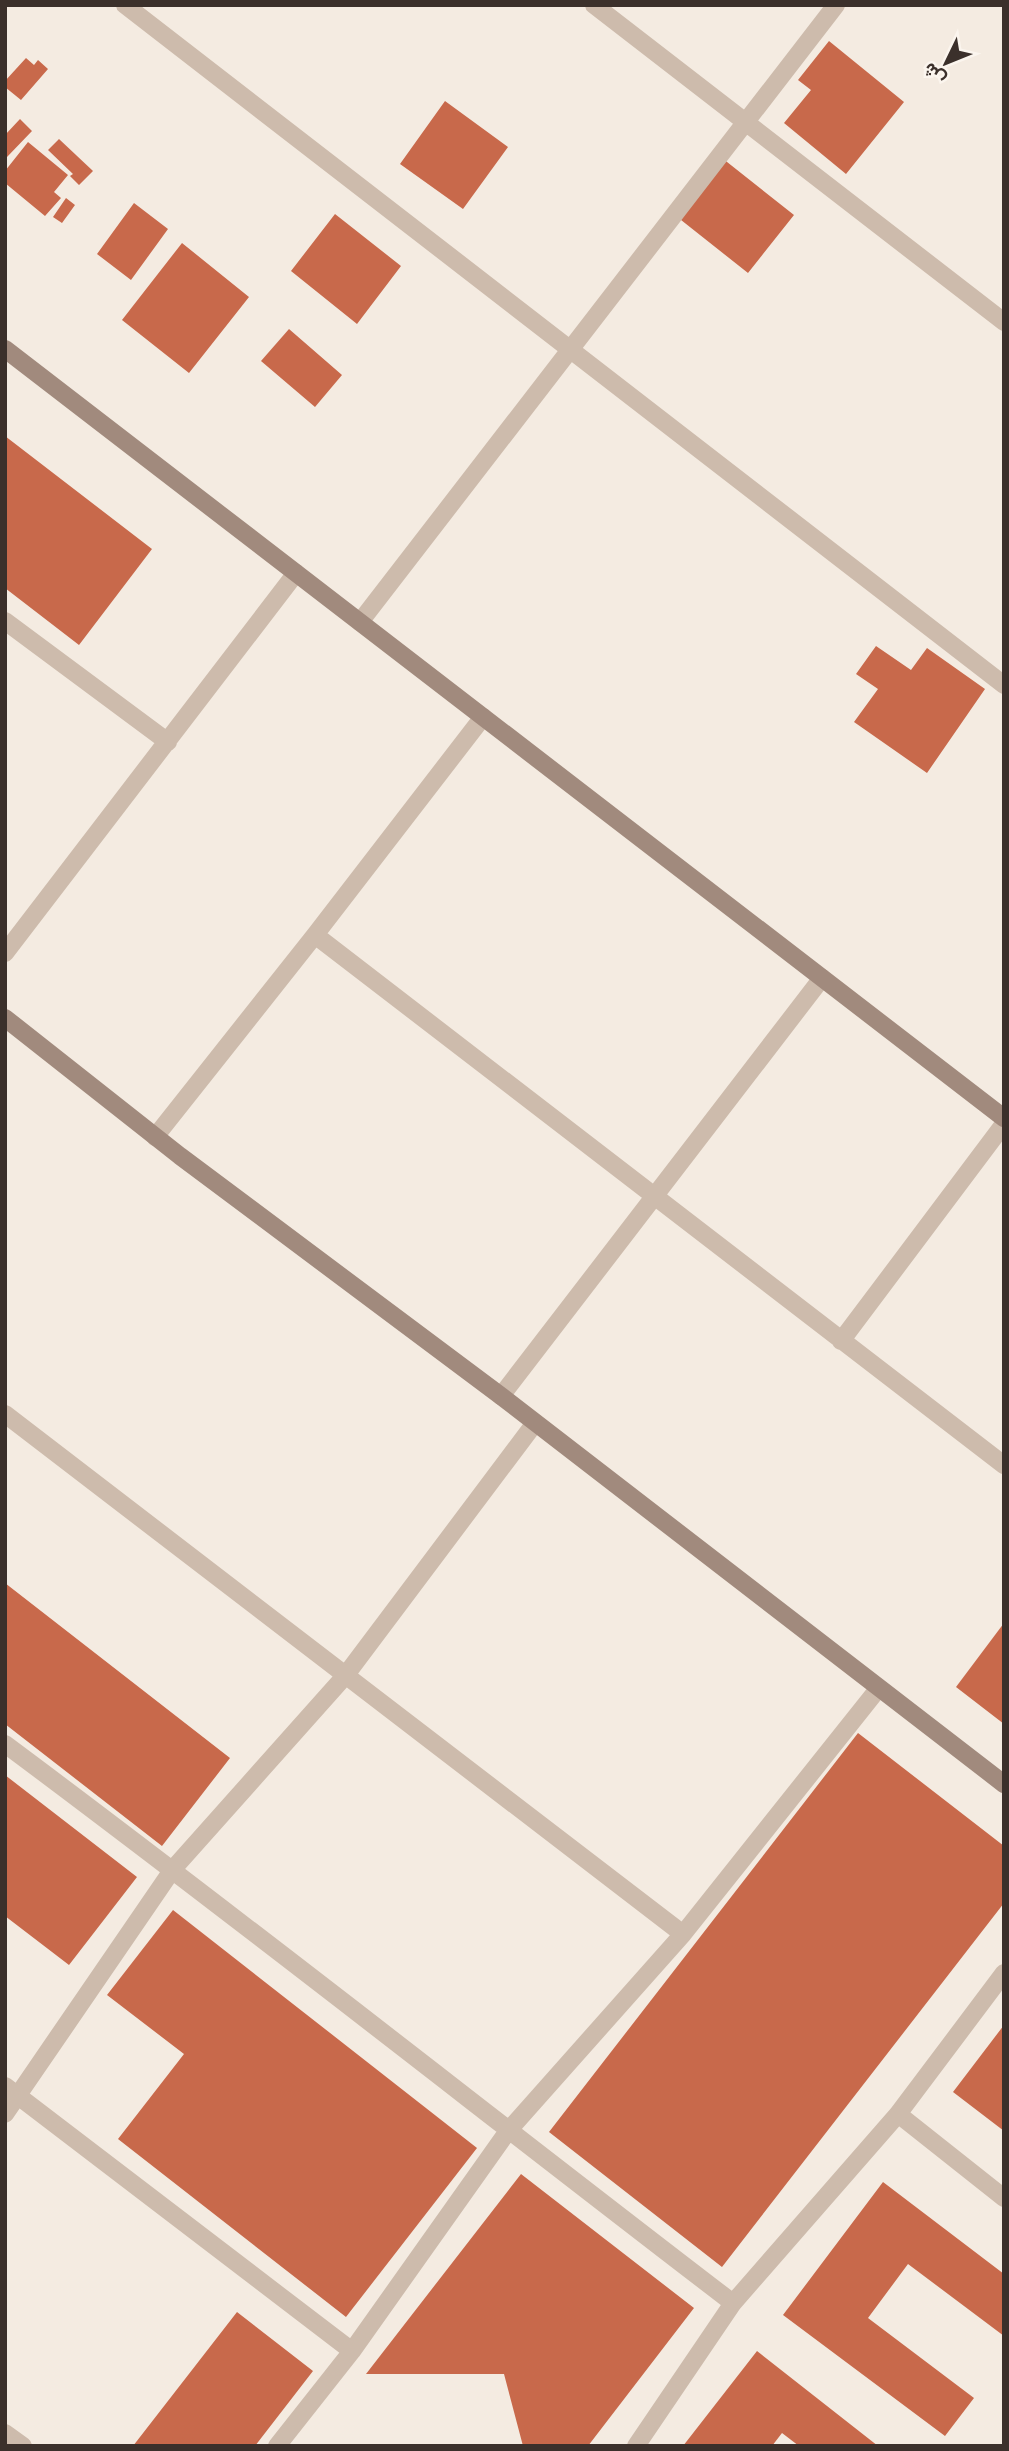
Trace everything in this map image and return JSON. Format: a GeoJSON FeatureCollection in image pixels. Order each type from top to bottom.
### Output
{"type":"FeatureCollection","features":[{"type":"Feature","properties":{"kind":"street"},"geometry":{"type":"LineString","coordinates":[[125,5],[1004,685]]}},
{"type":"Feature","properties":{"kind":"street"},"geometry":{"type":"LineString","coordinates":[[594,5],[1004,322]]}},
{"type":"Feature","properties":{"kind":"street"},"geometry":{"type":"LineString","coordinates":[[360,622],[836,5]]}},
{"type":"Feature","properties":{"kind":"street"},"geometry":{"type":"LineString","coordinates":[[5,349],[1004,1118]]}},
{"type":"Feature","properties":{"kind":"street"},"geometry":{"type":"LineString","coordinates":[[5,953],[296,573]]}},
{"type":"Feature","properties":{"kind":"street"},"geometry":{"type":"LineString","coordinates":[[5,621],[168,742]]}},
{"type":"Feature","properties":{"kind":"street"},"geometry":{"type":"LineString","coordinates":[[155,1137],[483,717]]}},
{"type":"Feature","properties":{"kind":"street"},"geometry":{"type":"LineString","coordinates":[[315,935],[1004,1465]]}},
{"type":"Feature","properties":{"kind":"street"},"geometry":{"type":"LineString","coordinates":[[501,1396],[822,978]]}},
{"type":"Feature","properties":{"kind":"street"},"geometry":{"type":"LineString","coordinates":[[5,1018],[155,1137],[501,1396],[1004,1784]]}},
{"type":"Feature","properties":{"kind":"street"},"geometry":{"type":"LineString","coordinates":[[841,1341],[1004,1124]]}},
{"type":"Feature","properties":{"kind":"street"},"geometry":{"type":"LineString","coordinates":[[5,1415],[683,1934]]}},
{"type":"Feature","properties":{"kind":"street"},"geometry":{"type":"LineString","coordinates":[[5,2114],[12,2091],[173,1869],[345,1676],[535,1423]]}},
{"type":"Feature","properties":{"kind":"street"},"geometry":{"type":"LineString","coordinates":[[277,2446],[352,2351],[508,2130],[683,1934],[878,1689]]}},
{"type":"Feature","properties":{"kind":"street"},"geometry":{"type":"LineString","coordinates":[[5,1744],[173,1869],[733,2303]]}},
{"type":"Feature","properties":{"kind":"street"},"geometry":{"type":"LineString","coordinates":[[636,2446],[733,2303],[898,2114],[1004,1973]]}},
{"type":"Feature","properties":{"kind":"street"},"geometry":{"type":"LineString","coordinates":[[12,2091],[352,2351]]}},
{"type":"Feature","properties":{"kind":"street"},"geometry":{"type":"LineString","coordinates":[[898,2114],[1004,2198]]}},
{"type":"Feature","properties":{"kind":"street"},"geometry":{"type":"LineString","coordinates":[[5,2433],[23,2446]]}},
{"type":"Feature","properties":{"kind":"building"},"geometry":{"type":"Polygon","coordinates":[[[829,41],[904,102],[846,174],[784,123],[811,90],[798,80],[829,41]]]}},
{"type":"Feature","properties":{"kind":"building"},"geometry":{"type":"Polygon","coordinates":[[[26,58],[34,65],[38,60],[48,69],[21,100],[5,87],[5,81],[26,58]]]}},
{"type":"Feature","properties":{"kind":"building"},"geometry":{"type":"Polygon","coordinates":[[[445,101],[508,147],[463,209],[400,164],[445,101]]]}},
{"type":"Feature","properties":{"kind":"building"},"geometry":{"type":"Polygon","coordinates":[[[20,119],[32,131],[7,157],[5,135],[20,119]]]}},
{"type":"Feature","properties":{"kind":"building"},"geometry":{"type":"Polygon","coordinates":[[[59,139],[93,171],[79,185],[70,176],[73,174],[48,150],[59,139]]]}},
{"type":"Feature","properties":{"kind":"building"},"geometry":{"type":"Polygon","coordinates":[[[28,142],[68,175],[54,192],[61,198],[45,216],[5,183],[5,171],[28,142]]]}},
{"type":"Feature","properties":{"kind":"building"},"geometry":{"type":"Polygon","coordinates":[[[722,158],[794,215],[748,273],[676,216],[722,158]]]}},
{"type":"Feature","properties":{"kind":"building"},"geometry":{"type":"Polygon","coordinates":[[[66,198],[75,205],[62,223],[53,217],[66,198]]]}},
{"type":"Feature","properties":{"kind":"building"},"geometry":{"type":"Polygon","coordinates":[[[134,203],[168,229],[131,280],[97,254],[134,203]]]}},
{"type":"Feature","properties":{"kind":"building"},"geometry":{"type":"Polygon","coordinates":[[[335,214],[401,266],[357,324],[291,271],[335,214]]]}},
{"type":"Feature","properties":{"kind":"building"},"geometry":{"type":"Polygon","coordinates":[[[182,243],[249,297],[189,373],[122,320],[182,243]]]}},
{"type":"Feature","properties":{"kind":"building"},"geometry":{"type":"Polygon","coordinates":[[[289,329],[342,375],[315,407],[261,361],[289,329]]]}},
{"type":"Feature","properties":{"kind":"building"},"geometry":{"type":"Polygon","coordinates":[[[5,436],[152,549],[79,645],[5,588],[5,436]]]}},
{"type":"Feature","properties":{"kind":"building"},"geometry":{"type":"Polygon","coordinates":[[[876,646],[911,670],[927,648],[985,689],[927,773],[854,722],[878,689],[856,674],[876,646]]]}},
{"type":"Feature","properties":{"kind":"building"},"geometry":{"type":"Polygon","coordinates":[[[5,1583],[230,1758],[162,1846],[5,1724],[5,1583]]]}},
{"type":"Feature","properties":{"kind":"building"},"geometry":{"type":"Polygon","coordinates":[[[1004,1623],[1004,1724],[956,1687],[1004,1623]]]}},
{"type":"Feature","properties":{"kind":"building"},"geometry":{"type":"Polygon","coordinates":[[[858,1733],[1004,1846],[1004,1903],[722,2267],[549,2132],[858,1733]]]}},
{"type":"Feature","properties":{"kind":"building"},"geometry":{"type":"Polygon","coordinates":[[[5,1775],[137,1877],[69,1965],[5,1916],[5,1775]]]}},
{"type":"Feature","properties":{"kind":"building"},"geometry":{"type":"Polygon","coordinates":[[[173,1910],[477,2148],[346,2317],[118,2139],[184,2054],[107,1995],[173,1910]]]}},
{"type":"Feature","properties":{"kind":"building"},"geometry":{"type":"Polygon","coordinates":[[[1004,2025],[1004,2131],[953,2092],[1004,2025]]]}},
{"type":"Feature","properties":{"kind":"building"},"geometry":{"type":"Polygon","coordinates":[[[521,2174],[694,2308],[588,2446],[523,2446],[504,2374],[366,2374],[521,2174]]]}},
{"type":"Feature","properties":{"kind":"building"},"geometry":{"type":"Polygon","coordinates":[[[883,2182],[1004,2274],[1004,2336],[908,2264],[868,2318],[974,2398],[945,2436],[783,2315],[883,2182]]]}},
{"type":"Feature","properties":{"kind":"building"},"geometry":{"type":"Polygon","coordinates":[[[237,2312],[313,2371],[255,2446],[133,2446],[237,2312]]]}},
{"type":"Feature","properties":{"kind":"building"},"geometry":{"type":"Polygon","coordinates":[[[757,2351],[878,2446],[799,2446],[782,2433],[772,2446],[683,2446],[757,2351]]]}}]}
